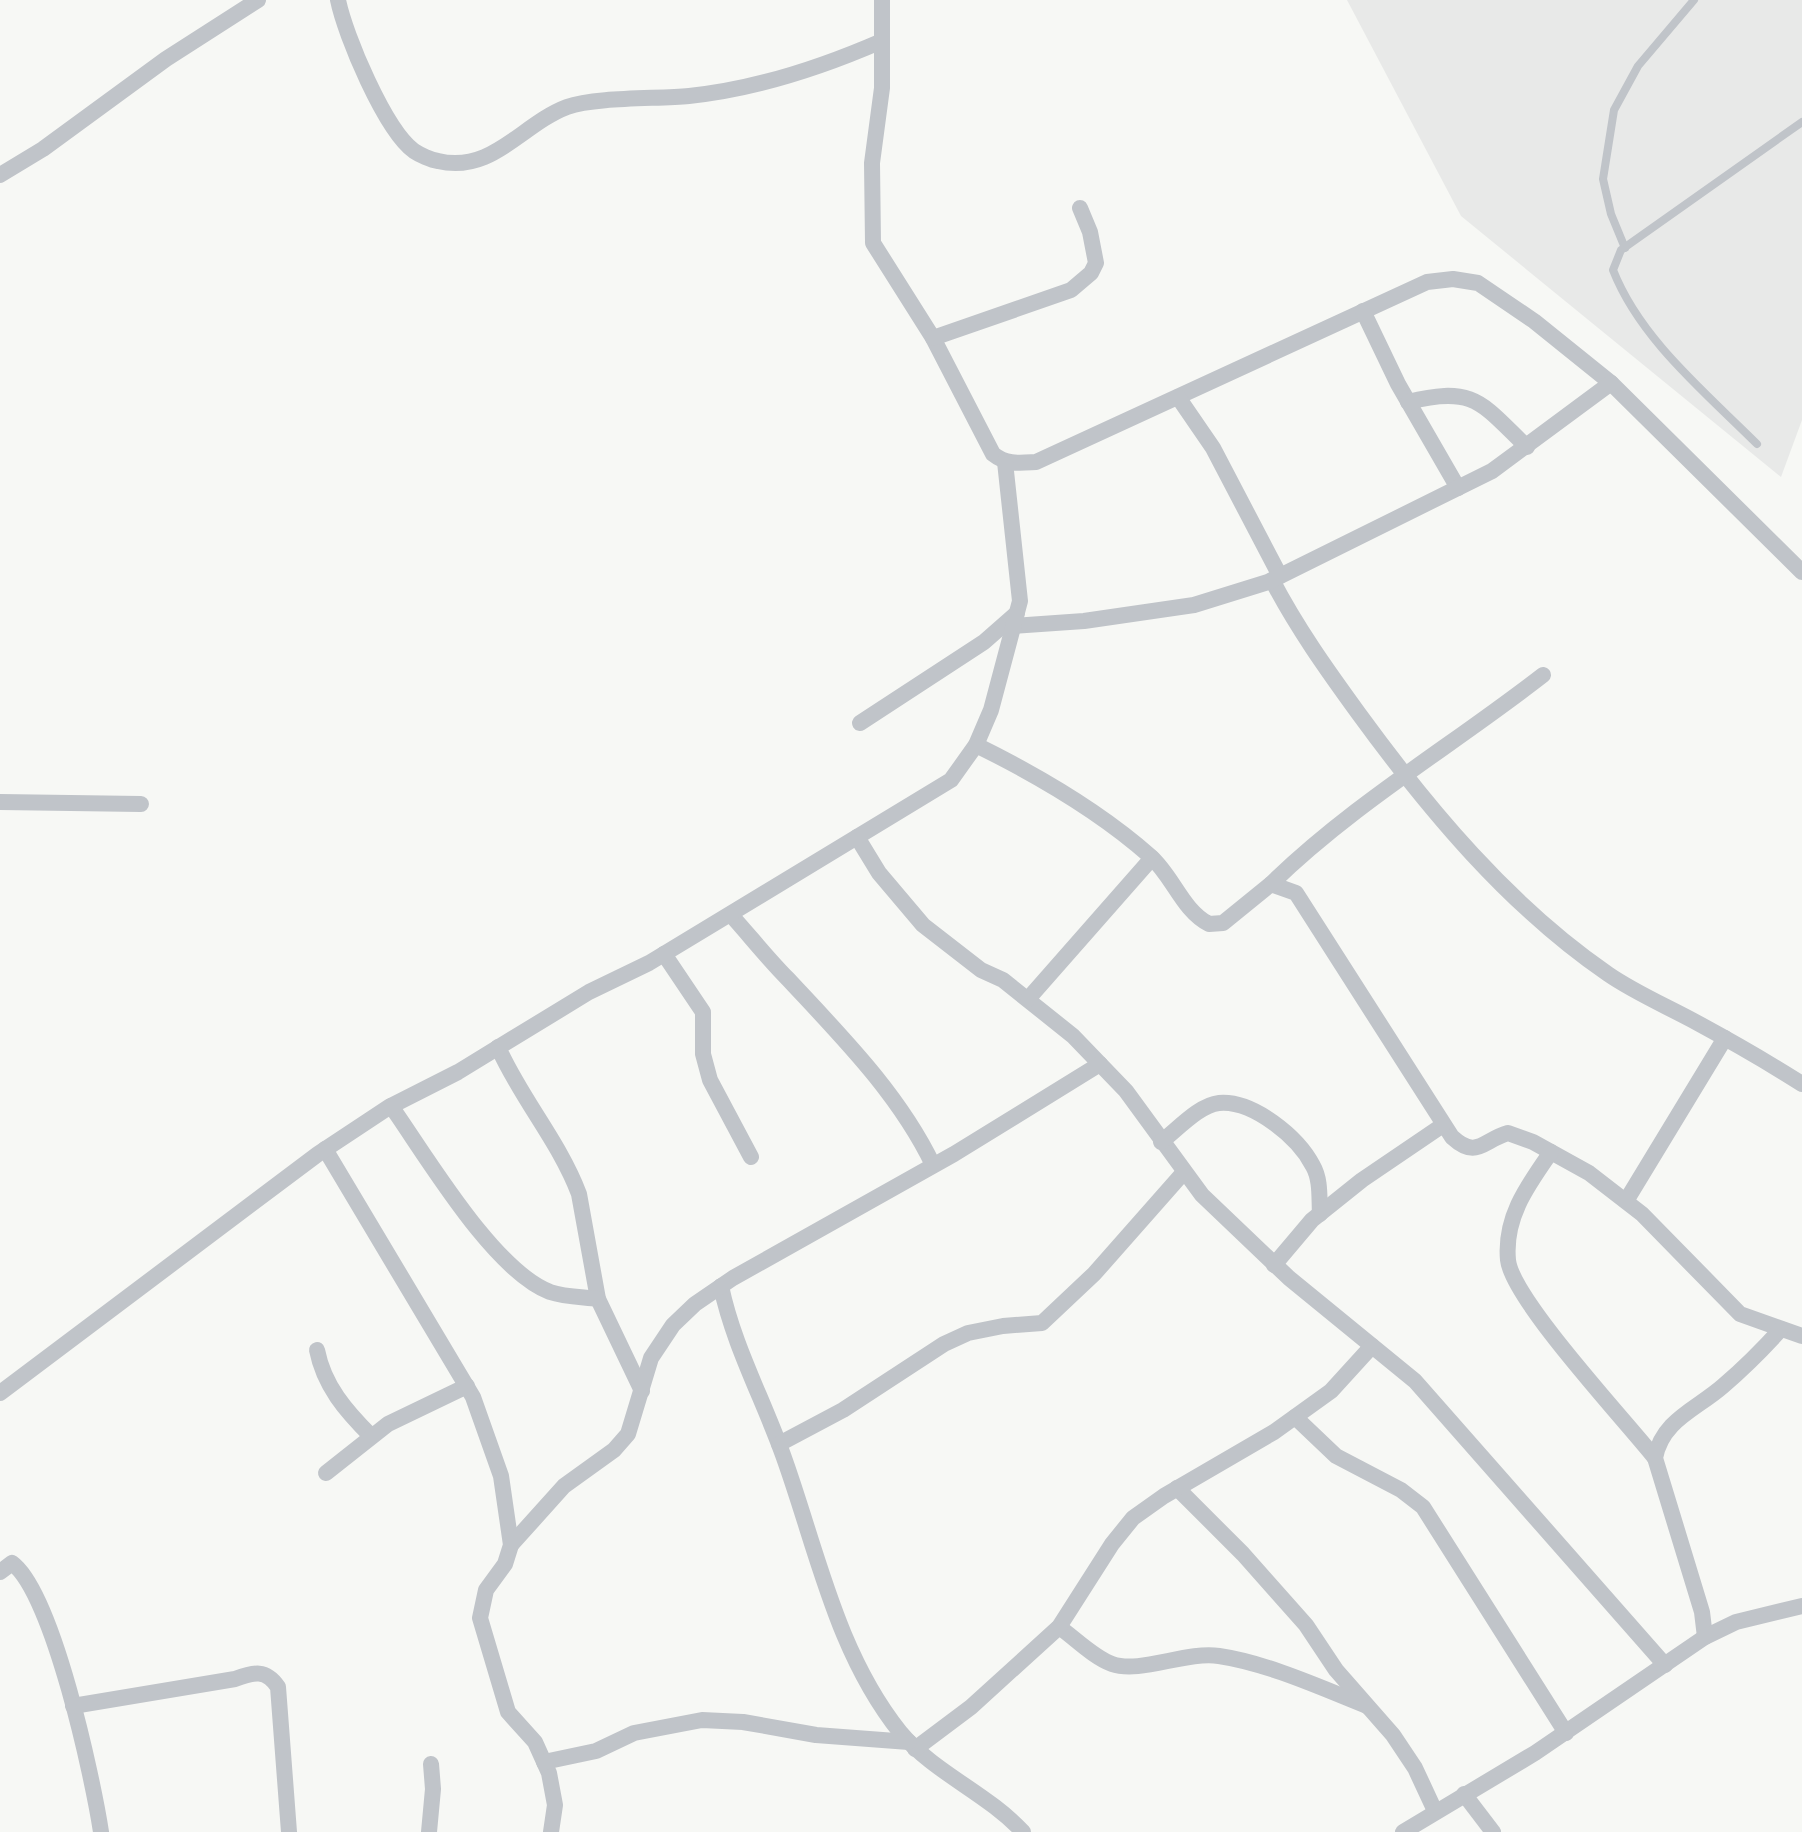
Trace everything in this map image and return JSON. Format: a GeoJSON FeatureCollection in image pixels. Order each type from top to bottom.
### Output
{"type":"FeatureCollection","features":[{"type":"Feature","properties":{"kind":"street"},"geometry":{"type":"LineString","coordinates":[[0,175],[43,149],[166,59],[258,0]]}},
{"type":"Feature","properties":{"kind":"street"},"geometry":{"type":"LineString","coordinates":[[338,0],[347,30],[383,110],[399,134],[414,151],[437,161],[460,164],[499,152],[567,107],[690,96],[780,80],[883,41]]}},
{"type":"Feature","properties":{"kind":"street"},"geometry":{"type":"LineString","coordinates":[[882,0],[882,88],[872,163],[873,243],[933,338],[993,454],[1005,461],[1036,462],[1427,282],[1453,279],[1478,284],[1534,321],[1611,383],[1802,572]]}},
{"type":"Feature","properties":{"kind":"street"},"geometry":{"type":"LineString","coordinates":[[933,338],[1071,290],[1083,281],[1096,263],[1090,232],[1080,208]]}},
{"type":"Feature","properties":{"kind":"street"},"geometry":{"type":"LineString","coordinates":[[1363,311],[1408,402],[1458,488]]}},
{"type":"Feature","properties":{"kind":"street"},"geometry":{"type":"LineString","coordinates":[[860,723],[1015,619],[1084,621],[1194,606],[1276,578],[1492,471],[1611,383]]}},
{"type":"Feature","properties":{"kind":"street"},"geometry":{"type":"LineString","coordinates":[[1408,402],[1435,395],[1459,395],[1478,401],[1527,447]]}},
{"type":"Feature","properties":{"kind":"street"},"geometry":{"type":"LineString","coordinates":[[1178,397],[1213,448],[1276,578],[1296,626],[1405,777],[1453,834],[1560,938],[1609,975],[1726,1038],[1802,1084]]}},
{"type":"Feature","properties":{"kind":"street"},"geometry":{"type":"LineString","coordinates":[[0,1393],[325,1149],[391,1106],[498,1047],[589,992],[664,954],[731,915],[797,871],[857,838],[951,780],[975,746],[991,710],[1020,601],[1005,461]]}},
{"type":"Feature","properties":{"kind":"street"},"geometry":{"type":"LineString","coordinates":[[1788,556],[1802,546]]}},
{"type":"Feature","properties":{"kind":"street"},"geometry":{"type":"LineString","coordinates":[[975,746],[1035,775],[1152,858],[1190,910],[1209,924],[1223,923],[1271,884],[1313,843],[1544,675]]}},
{"type":"Feature","properties":{"kind":"street"},"geometry":{"type":"LineString","coordinates":[[0,802],[141,804]]}},
{"type":"Feature","properties":{"kind":"street"},"geometry":{"type":"LineString","coordinates":[[857,838],[879,873],[923,925],[971,963],[1003,980],[1073,1036],[1126,1091],[1202,1195],[1274,1265],[1423,1390],[1665,1665]]}},
{"type":"Feature","properties":{"kind":"street"},"geometry":{"type":"LineString","coordinates":[[1028,999],[1067,951],[1152,858]]}},
{"type":"Feature","properties":{"kind":"street"},"geometry":{"type":"LineString","coordinates":[[1271,884],[1296,893],[1452,1138],[1469,1149],[1484,1146],[1508,1133],[1589,1173],[1650,1222],[1740,1314],[1802,1336]]}},
{"type":"Feature","properties":{"kind":"street"},"geometry":{"type":"LineString","coordinates":[[731,915],[818,1009],[872,1073],[922,1141],[933,1165]]}},
{"type":"Feature","properties":{"kind":"street"},"geometry":{"type":"LineString","coordinates":[[664,954],[703,1012],[704,1054],[710,1080],[751,1157]]}},
{"type":"Feature","properties":{"kind":"street"},"geometry":{"type":"LineString","coordinates":[[1626,1201],[1726,1038]]}},
{"type":"Feature","properties":{"kind":"street"},"geometry":{"type":"LineString","coordinates":[[498,1047],[510,1074],[559,1147],[573,1178],[579,1194],[598,1299],[642,1391]]}},
{"type":"Feature","properties":{"kind":"street"},"geometry":{"type":"LineString","coordinates":[[551,1832],[555,1805],[544,1762],[535,1742],[508,1712],[480,1618],[486,1590],[505,1564],[511,1545],[564,1486],[614,1450],[628,1434],[651,1358],[673,1325],[721,1286],[814,1230],[933,1165],[1100,1064]]}},
{"type":"Feature","properties":{"kind":"street"},"geometry":{"type":"LineString","coordinates":[[1161,1142],[1199,1111],[1217,1103],[1245,1106],[1298,1144],[1314,1167],[1319,1186],[1320,1214]]}},
{"type":"Feature","properties":{"kind":"street"},"geometry":{"type":"LineString","coordinates":[[391,1106],[468,1214],[515,1270],[552,1293],[598,1299]]}},
{"type":"Feature","properties":{"kind":"street"},"geometry":{"type":"LineString","coordinates":[[1274,1265],[1320,1214],[1362,1180],[1443,1125]]}},
{"type":"Feature","properties":{"kind":"street"},"geometry":{"type":"LineString","coordinates":[[325,1149],[467,1386],[487,1432],[501,1476],[511,1545]]}},
{"type":"Feature","properties":{"kind":"street"},"geometry":{"type":"LineString","coordinates":[[1551,1152],[1522,1194],[1510,1229],[1508,1262],[1520,1291],[1656,1458]]}},
{"type":"Feature","properties":{"kind":"street"},"geometry":{"type":"LineString","coordinates":[[779,1444],[843,1410],[944,1344],[968,1333],[1003,1326],[1042,1323],[1094,1274],[1184,1172]]}},
{"type":"Feature","properties":{"kind":"street"},"geometry":{"type":"LineString","coordinates":[[721,1286],[728,1321],[779,1444],[849,1649],[885,1709],[912,1746],[1003,1811],[1023,1832]]}},
{"type":"Feature","properties":{"kind":"street"},"geometry":{"type":"LineString","coordinates":[[1705,1637],[1699,1599],[1667,1503],[1656,1458],[1658,1442],[1673,1422],[1721,1388],[1782,1329]]}},
{"type":"Feature","properties":{"kind":"street"},"geometry":{"type":"LineString","coordinates":[[544,1762],[596,1751],[634,1733],[702,1720],[743,1722],[816,1735],[912,1746],[971,1707],[1059,1627],[1112,1544],[1133,1518],[1331,1391],[1372,1346]]}},
{"type":"Feature","properties":{"kind":"street"},"geometry":{"type":"LineString","coordinates":[[317,1350],[321,1368],[332,1391],[346,1412],[371,1436]]}},
{"type":"Feature","properties":{"kind":"street"},"geometry":{"type":"LineString","coordinates":[[326,1473],[388,1424],[467,1386]]}},
{"type":"Feature","properties":{"kind":"street"},"geometry":{"type":"LineString","coordinates":[[1294,1417],[1336,1456],[1401,1490],[1423,1507],[1566,1732]]}},
{"type":"Feature","properties":{"kind":"street"},"geometry":{"type":"LineString","coordinates":[[1177,1488],[1243,1554],[1306,1625],[1336,1670],[1393,1735],[1415,1768],[1435,1811]]}},
{"type":"Feature","properties":{"kind":"street"},"geometry":{"type":"LineString","coordinates":[[0,1572],[12,1563],[28,1583],[59,1655],[91,1770],[101,1832]]}},
{"type":"Feature","properties":{"kind":"street"},"geometry":{"type":"LineString","coordinates":[[1404,1832],[1566,1732],[1705,1637],[1735,1622],[1774,1610],[1802,1606]]}},
{"type":"Feature","properties":{"kind":"street"},"geometry":{"type":"LineString","coordinates":[[1059,1627],[1112,1664],[1128,1666],[1186,1656],[1219,1656],[1310,1683],[1369,1707]]}},
{"type":"Feature","properties":{"kind":"street"},"geometry":{"type":"LineString","coordinates":[[73,1706],[235,1679],[254,1672],[270,1676],[278,1687],[289,1832]]}},
{"type":"Feature","properties":{"kind":"street"},"geometry":{"type":"LineString","coordinates":[[429,1832],[433,1789],[431,1764]]}},
{"type":"Feature","properties":{"kind":"street"},"geometry":{"type":"LineString","coordinates":[[1464,1794],[1493,1832]]}},
{"type":"Feature","properties":{"kind":"lane"},"geometry":{"type":"LineString","coordinates":[[1625,248],[1611,214],[1603,179],[1614,110],[1638,66],[1694,0]]}},
{"type":"Feature","properties":{"kind":"lane"},"geometry":{"type":"LineString","coordinates":[[1757,443],[1651,334],[1623,297],[1613,270],[1625,248],[1802,122]]}},
{"type":"Feature","properties":{"kind":"shaded area"},"geometry":{"type":"Polygon","coordinates":[[[1347,0],[1802,0],[1802,420],[1781,477],[1461,216],[1347,0]]]}}]}
